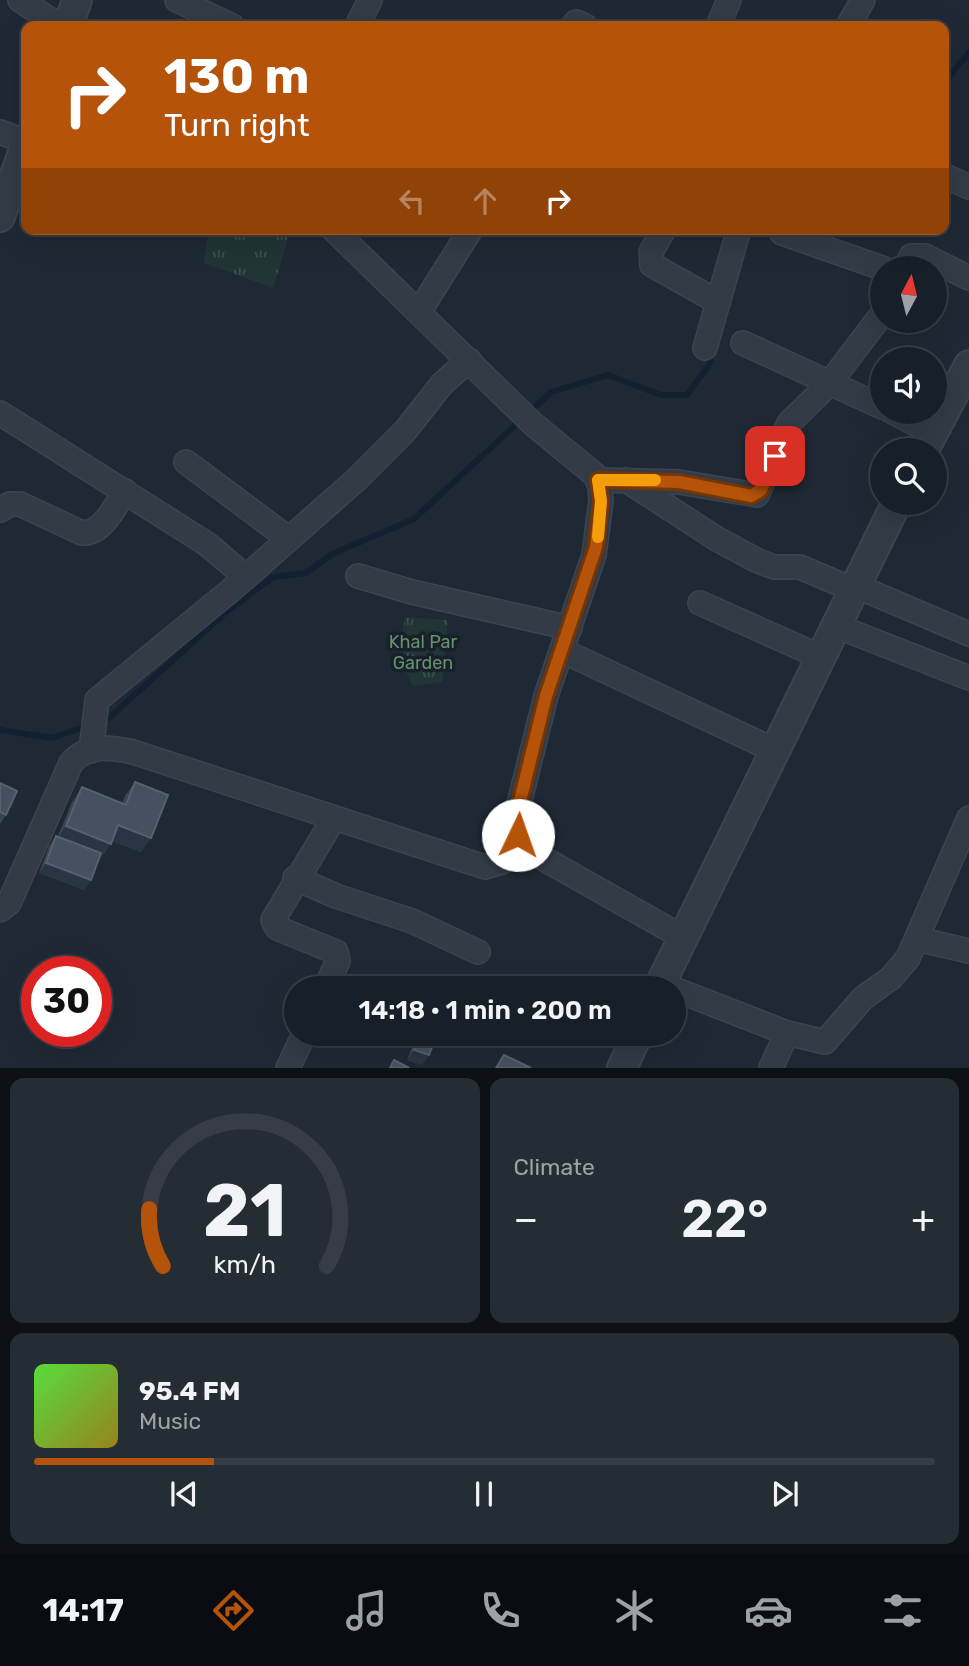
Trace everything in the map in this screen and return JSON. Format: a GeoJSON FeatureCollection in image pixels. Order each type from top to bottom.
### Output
{"type":"FeatureCollection","features":[{"type":"Feature","properties":{"kind":"street"},"geometry":{"type":"LineString","coordinates":[[20,0],[52,21]]}},
{"type":"Feature","properties":{"kind":"street"},"geometry":{"type":"LineString","coordinates":[[70,21],[77,0]]}},
{"type":"Feature","properties":{"kind":"street"},"geometry":{"type":"LineString","coordinates":[[177,0],[221,21]]}},
{"type":"Feature","properties":{"kind":"street"},"geometry":{"type":"LineString","coordinates":[[360,21],[370,0]]}},
{"type":"Feature","properties":{"kind":"street"},"geometry":{"type":"LineString","coordinates":[[720,21],[729,0]]}},
{"type":"Feature","properties":{"kind":"street"},"geometry":{"type":"LineString","coordinates":[[851,21],[863,0]]}},
{"type":"Feature","properties":{"kind":"street"},"geometry":{"type":"LineString","coordinates":[[0,132],[21,141]]}},
{"type":"Feature","properties":{"kind":"street"},"geometry":{"type":"LineString","coordinates":[[2,202],[21,155]]}},
{"type":"Feature","properties":{"kind":"street"},"geometry":{"type":"LineString","coordinates":[[949,178],[969,187]]}},
{"type":"Feature","properties":{"kind":"street"},"geometry":{"type":"LineString","coordinates":[[339,235],[526,417],[598,480],[601,501],[598,539],[546,696],[516,826],[523,847],[684,938]]}},
{"type":"Feature","properties":{"kind":"street"},"geometry":{"type":"LineString","coordinates":[[419,312],[467,235]]}},
{"type":"Feature","properties":{"kind":"street"},"geometry":{"type":"LineString","coordinates":[[660,235],[651,251],[652,265],[718,302]]}},
{"type":"Feature","properties":{"kind":"street"},"geometry":{"type":"LineString","coordinates":[[705,348],[737,235]]}},
{"type":"Feature","properties":{"kind":"street"},"geometry":{"type":"LineString","coordinates":[[788,235],[870,264]]}},
{"type":"Feature","properties":{"kind":"street"},"geometry":{"type":"LineString","coordinates":[[947,267],[969,278]]}},
{"type":"Feature","properties":{"kind":"street"},"geometry":{"type":"LineString","coordinates":[[598,480],[679,482],[757,495],[789,423],[829,384],[870,330]]}},
{"type":"Feature","properties":{"kind":"street"},"geometry":{"type":"LineString","coordinates":[[743,344],[870,402]]}},
{"type":"Feature","properties":{"kind":"street"},"geometry":{"type":"LineString","coordinates":[[91,751],[97,700],[246,577],[376,461],[426,408],[442,384],[469,360]]}},
{"type":"Feature","properties":{"kind":"street"},"geometry":{"type":"LineString","coordinates":[[930,438],[966,376]]}},
{"type":"Feature","properties":{"kind":"street"},"geometry":{"type":"LineString","coordinates":[[0,413],[207,544],[246,577]]}},
{"type":"Feature","properties":{"kind":"street"},"geometry":{"type":"LineString","coordinates":[[907,424],[924,438]]}},
{"type":"Feature","properties":{"kind":"street"},"geometry":{"type":"LineString","coordinates":[[186,462],[289,539]]}},
{"type":"Feature","properties":{"kind":"street"},"geometry":{"type":"LineString","coordinates":[[626,480],[717,539],[756,560],[774,567],[800,567],[969,634]]}},
{"type":"Feature","properties":{"kind":"street"},"geometry":{"type":"LineString","coordinates":[[0,510],[10,504],[20,504],[82,533],[90,533],[102,524],[125,491]]}},
{"type":"Feature","properties":{"kind":"street"},"geometry":{"type":"LineString","coordinates":[[670,976],[684,938],[891,515]]}},
{"type":"Feature","properties":{"kind":"street"},"geometry":{"type":"LineString","coordinates":[[358,576],[570,628]]}},
{"type":"Feature","properties":{"kind":"street"},"geometry":{"type":"LineString","coordinates":[[700,603],[821,657]]}},
{"type":"Feature","properties":{"kind":"street"},"geometry":{"type":"LineString","coordinates":[[836,626],[969,678]]}},
{"type":"Feature","properties":{"kind":"street"},"geometry":{"type":"LineString","coordinates":[[563,651],[776,751]]}},
{"type":"Feature","properties":{"kind":"street"},"geometry":{"type":"LineString","coordinates":[[0,910],[9,903],[71,763],[79,755],[110,748],[133,752],[485,867],[502,862],[523,847]]}},
{"type":"Feature","properties":{"kind":"street"},"geometry":{"type":"LineString","coordinates":[[331,976],[338,961],[336,952],[277,928],[273,923],[295,878],[334,818]]}},
{"type":"Feature","properties":{"kind":"street"},"geometry":{"type":"LineString","coordinates":[[686,995],[787,1033],[821,1043],[830,1040],[863,998],[900,969],[917,939],[969,818]]}},
{"type":"Feature","properties":{"kind":"street"},"geometry":{"type":"LineString","coordinates":[[295,878],[337,896],[412,921],[478,952]]}},
{"type":"Feature","properties":{"kind":"street"},"geometry":{"type":"LineString","coordinates":[[917,939],[969,951]]}},
{"type":"Feature","properties":{"kind":"street"},"geometry":{"type":"LineString","coordinates":[[771,1068],[787,1033]]}},
{"type":"Feature","properties":{"kind":"street"},"geometry":{"type":"LineString","coordinates":[[288,1068],[298,1046]]}},
{"type":"Feature","properties":{"kind":"street"},"geometry":{"type":"LineString","coordinates":[[622,1068],[632,1046]]}},
{"type":"Feature","properties":{"kind":"green space"},"geometry":{"type":"Polygon","coordinates":[[[208,235],[289,235],[273,288],[204,263],[208,235]]]}},
{"type":"Feature","properties":{"kind":"green space","name":"Khal Par Garden"},"geometry":{"type":"Polygon","coordinates":[[[405,617],[448,620],[442,682],[413,687],[399,655],[405,617]]]}},
{"type":"Feature","properties":{"kind":"building"},"geometry":{"type":"Polygon","coordinates":[[[135,782],[168,795],[151,838],[118,825],[111,844],[66,826],[82,787],[126,805],[135,782]]]}},
{"type":"Feature","properties":{"kind":"building"},"geometry":{"type":"Polygon","coordinates":[[[0,783],[17,791],[6,815],[0,812],[0,783]]]}},
{"type":"Feature","properties":{"kind":"building"},"geometry":{"type":"Polygon","coordinates":[[[56,836],[101,853],[91,880],[46,863],[56,836]]]}},
{"type":"Feature","properties":{"kind":"building"},"geometry":{"type":"Polygon","coordinates":[[[416,1046],[432,1046],[429,1055],[414,1050],[416,1046]]]}},
{"type":"Feature","properties":{"kind":"building"},"geometry":{"type":"Polygon","coordinates":[[[504,1055],[531,1068],[496,1068],[504,1055]]]}},
{"type":"Feature","properties":{"kind":"building"},"geometry":{"type":"Polygon","coordinates":[[[394,1060],[409,1068],[390,1068],[394,1060]]]}},
{"type":"Feature","properties":{"kind":"waterway"},"geometry":{"type":"LineString","coordinates":[[949,76],[969,53]]}},
{"type":"Feature","properties":{"kind":"waterway"},"geometry":{"type":"LineString","coordinates":[[100,721],[109,718],[225,613],[273,577],[306,573],[332,554],[414,519],[551,392],[608,375],[661,395],[687,395],[709,365],[713,349]]}},
{"type":"Feature","properties":{"kind":"waterway"},"geometry":{"type":"LineString","coordinates":[[0,730],[52,738],[90,725]]}},
{"type":"Feature","properties":{"kind":"slow traffic"},"geometry":{"type":"LineString","coordinates":[[598,537],[601,501],[598,480],[655,480]]}},
{"type":"Feature","properties":{"kind":"route"},"geometry":{"type":"LineString","coordinates":[[518,835],[517,813],[546,696],[598,539],[601,501],[598,480],[679,482],[751,496],[757,495],[761,490],[775,456]]}}]}
